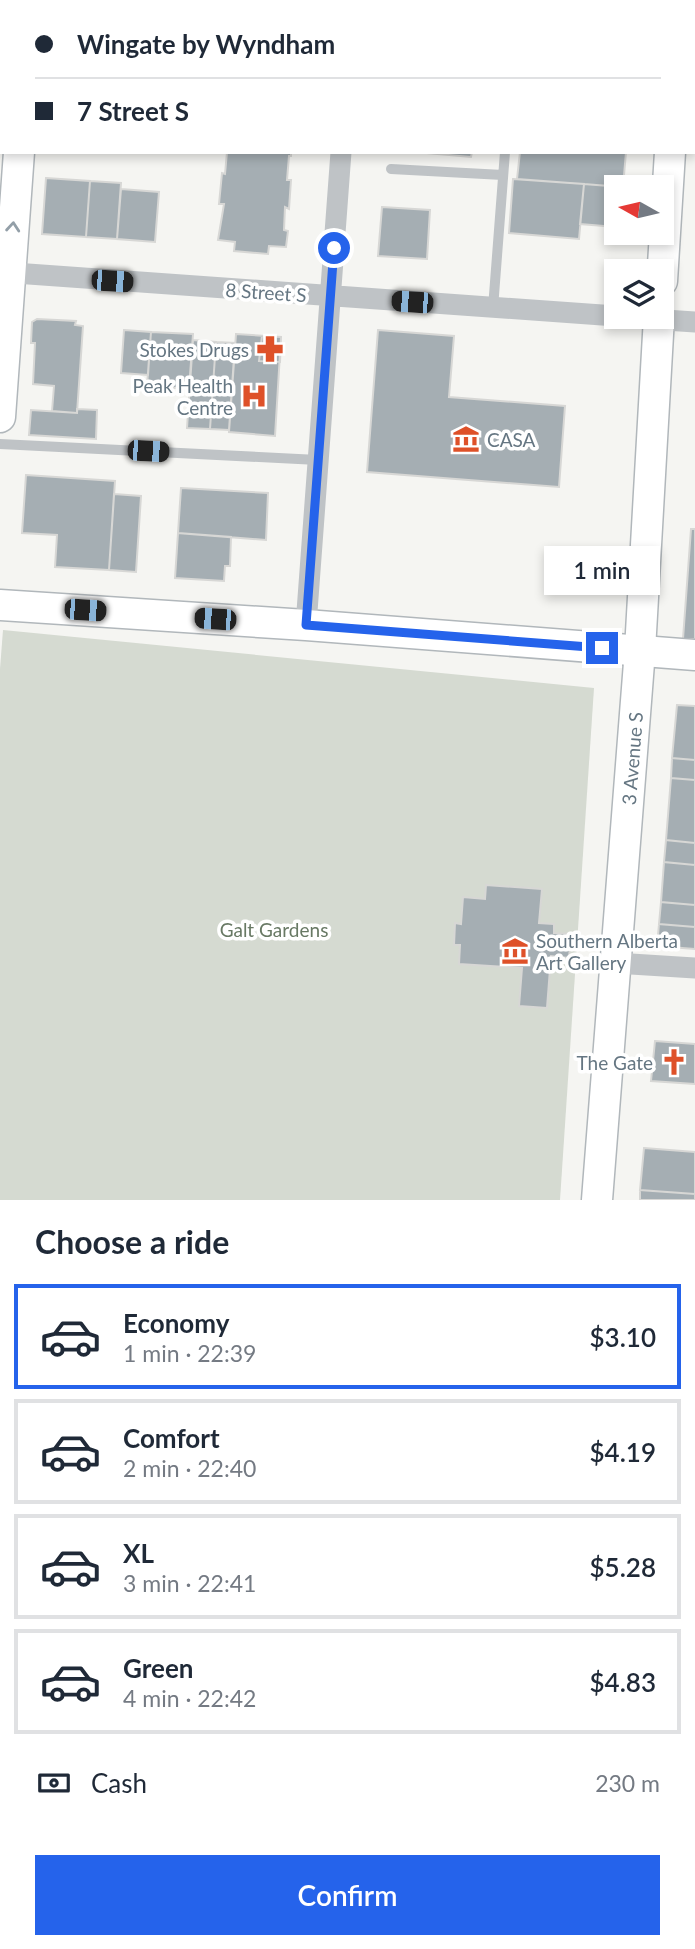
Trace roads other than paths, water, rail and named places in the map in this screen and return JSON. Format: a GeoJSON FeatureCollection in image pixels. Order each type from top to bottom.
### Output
{"type":"FeatureCollection","features":[{"type":"Feature","properties":{"kind":"main road"},"geometry":{"type":"LineString","coordinates":[[0,417],[5,272],[19,154]]}},
{"type":"Feature","properties":{"kind":"main road"},"geometry":{"type":"LineString","coordinates":[[663,259],[670,154]]}},
{"type":"Feature","properties":{"kind":"main road","name":"3 Avenue S"},"geometry":{"type":"LineString","coordinates":[[597,1200],[639,650],[658,329]]}},
{"type":"Feature","properties":{"kind":"main road"},"geometry":{"type":"LineString","coordinates":[[0,605],[695,655]]}},
{"type":"Feature","properties":{"kind":"street"},"geometry":{"type":"LineString","coordinates":[[306,625],[341,154]]}},
{"type":"Feature","properties":{"kind":"street","name":"8 Street S"},"geometry":{"type":"LineString","coordinates":[[5,272],[604,315]]}},
{"type":"Feature","properties":{"kind":"street"},"geometry":{"type":"LineString","coordinates":[[674,320],[695,322]]}},
{"type":"Feature","properties":{"kind":"street"},"geometry":{"type":"LineString","coordinates":[[615,963],[695,968]]}},
{"type":"Feature","properties":{"kind":"lane"},"geometry":{"type":"LineString","coordinates":[[493,308],[505,154]]}},
{"type":"Feature","properties":{"kind":"lane"},"geometry":{"type":"LineString","coordinates":[[391,169],[503,175]]}},
{"type":"Feature","properties":{"kind":"lane"},"geometry":{"type":"LineString","coordinates":[[0,444],[318,460]]}},
{"type":"Feature","properties":{"kind":"place","name":"Stokes Drugs"},"geometry":{"type":"Point","coordinates":[270,349]}},
{"type":"Feature","properties":{"kind":"place","name":"Peak Health Centre"},"geometry":{"type":"Point","coordinates":[254,396]}},
{"type":"Feature","properties":{"kind":"place","name":"CASA"},"geometry":{"type":"Point","coordinates":[466,439]}},
{"type":"Feature","properties":{"kind":"place","name":"Southern Alberta Art Gallery"},"geometry":{"type":"Point","coordinates":[515,951]}},
{"type":"Feature","properties":{"kind":"place","name":"The Gate"},"geometry":{"type":"Point","coordinates":[674,1062]}},
{"type":"Feature","properties":{"kind":"park label","name":"Galt Gardens"},"geometry":{"type":"Point","coordinates":[274,929]}}]}
